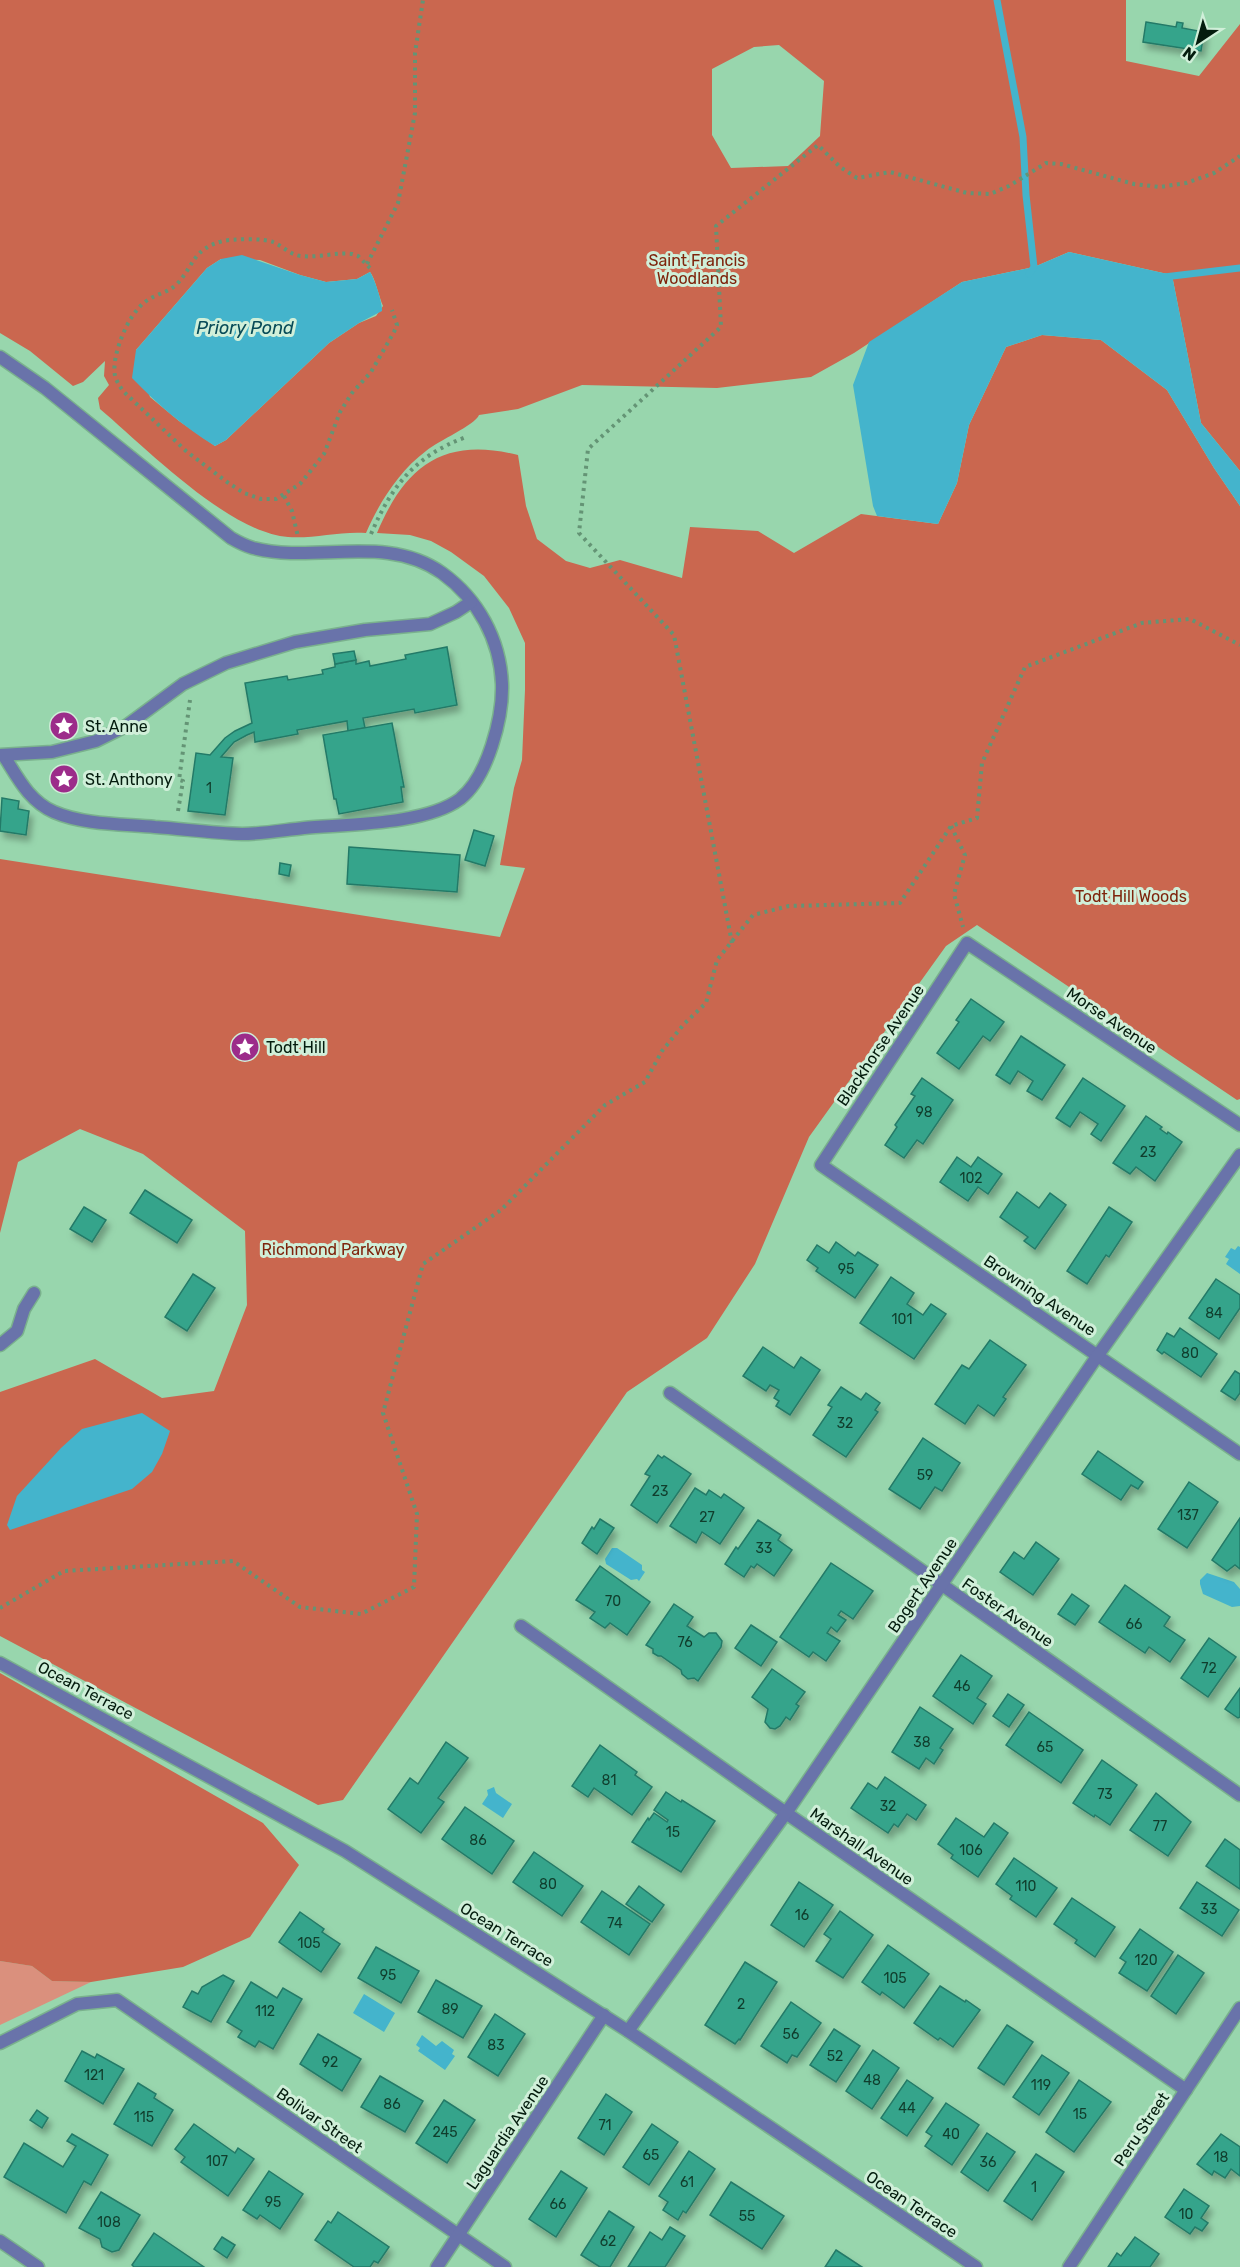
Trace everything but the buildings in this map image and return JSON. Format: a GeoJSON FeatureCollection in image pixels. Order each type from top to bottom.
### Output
{"type":"FeatureCollection","features":[{"type":"Feature","properties":{"kind":"street"},"geometry":{"type":"LineString","coordinates":[[0,357],[45,388],[231,538],[251,548],[279,553],[363,551],[392,554],[424,562],[443,574],[462,590],[484,617],[498,648],[502,690],[497,731],[489,755],[467,790],[460,798],[429,814],[393,820],[243,834],[91,821],[57,813],[32,798],[2,755]]}},
{"type":"Feature","properties":{"kind":"street"},"geometry":{"type":"LineString","coordinates":[[2,755],[52,752],[96,741],[126,726],[183,684],[226,663],[295,642],[365,630],[430,624],[471,602]]}},
{"type":"Feature","properties":{"kind":"street","name":"Morse Avenue"},"geometry":{"type":"LineString","coordinates":[[967,943],[1240,1125]]}},
{"type":"Feature","properties":{"kind":"street","name":"Blackhorse Avenue"},"geometry":{"type":"LineString","coordinates":[[821,1165],[967,943]]}},
{"type":"Feature","properties":{"kind":"street","name":"Bogert Avenue"},"geometry":{"type":"LineString","coordinates":[[628,2031],[786,1813],[1098,1355],[1240,1155]]}},
{"type":"Feature","properties":{"kind":"street","name":"Browning Avenue"},"geometry":{"type":"LineString","coordinates":[[821,1165],[1240,1454]]}},
{"type":"Feature","properties":{"kind":"street"},"geometry":{"type":"LineString","coordinates":[[0,1345],[17,1331],[24,1309],[34,1293]]}},
{"type":"Feature","properties":{"kind":"street","name":"Foster Avenue"},"geometry":{"type":"LineString","coordinates":[[670,1393],[1240,1795]]}},
{"type":"Feature","properties":{"kind":"street","name":"Marshall Avenue"},"geometry":{"type":"LineString","coordinates":[[521,1626],[1186,2090]]}},
{"type":"Feature","properties":{"kind":"street","name":"Ocean Terrace"},"geometry":{"type":"LineString","coordinates":[[0,1663],[345,1851],[604,2015],[976,2267]]}},
{"type":"Feature","properties":{"kind":"street","name":"Bolivar Street"},"geometry":{"type":"LineString","coordinates":[[0,2043],[77,2004],[117,2000],[505,2267]]}},
{"type":"Feature","properties":{"kind":"street","name":"Peru Street"},"geometry":{"type":"LineString","coordinates":[[1069,2267],[1240,2008]]}},
{"type":"Feature","properties":{"kind":"street","name":"Laguardia Avenue"},"geometry":{"type":"LineString","coordinates":[[437,2267],[604,2015]]}},
{"type":"Feature","properties":{"kind":"street"},"geometry":{"type":"LineString","coordinates":[[0,2241],[38,2267]]}},
{"type":"Feature","properties":{"kind":"path"},"geometry":{"type":"LineString","coordinates":[[392,310],[397,325],[394,332],[371,372],[339,412],[324,454],[300,484],[276,499],[261,499],[244,493],[186,451],[124,392],[115,374],[115,360],[120,341],[130,321],[145,302],[172,288],[195,257],[221,242],[267,240],[297,256],[352,254],[358,256],[369,266],[398,203],[416,113],[415,54],[423,0]]}},
{"type":"Feature","properties":{"kind":"path"},"geometry":{"type":"LineString","coordinates":[[732,943],[674,635],[579,533],[588,449],[721,327],[716,226],[818,145],[840,167],[857,178],[890,172],[967,193],[990,194],[1046,163],[1061,164],[1134,184],[1160,187],[1186,183],[1214,173],[1240,156]]}},
{"type":"Feature","properties":{"kind":"path"},"geometry":{"type":"LineString","coordinates":[[363,551],[388,500],[412,469],[430,453],[465,437]]}},
{"type":"Feature","properties":{"kind":"path"},"geometry":{"type":"LineString","coordinates":[[284,496],[295,520],[299,552]]}},
{"type":"Feature","properties":{"kind":"path"},"geometry":{"type":"LineString","coordinates":[[0,1608],[64,1571],[233,1561],[300,1607],[361,1614],[414,1587],[417,1514],[383,1413],[423,1264],[501,1210],[605,1105],[645,1083],[662,1051],[684,1024],[706,1004],[717,960],[753,915],[789,906],[900,903],[951,826],[977,818],[982,763],[1025,667],[1142,623],[1190,619],[1240,645]]}},
{"type":"Feature","properties":{"kind":"path"},"geometry":{"type":"LineString","coordinates":[[177,821],[183,781],[179,780],[191,693]]}},
{"type":"Feature","properties":{"kind":"path"},"geometry":{"type":"LineString","coordinates":[[951,826],[965,855],[954,894],[967,943]]}},
{"type":"Feature","properties":{"kind":"shaded area"},"geometry":{"type":"Polygon","coordinates":[[[0,1961],[32,1966],[52,1981],[91,1982],[0,2025],[0,1961]]]}},
{"type":"Feature","properties":{"kind":"green space","name":"Saint Francis Woodlands"},"geometry":{"type":"Polygon","coordinates":[[[0,0],[1126,0],[1126,61],[1199,76],[1240,24],[1240,471],[1201,423],[1172,275],[1069,252],[1034,267],[962,282],[854,353],[811,377],[717,388],[582,385],[518,409],[479,415],[471,423],[426,451],[407,468],[377,510],[366,533],[288,537],[265,532],[240,521],[189,486],[100,409],[98,398],[109,385],[104,376],[105,361],[83,382],[73,386],[30,351],[0,333],[0,0]],[[779,45],[754,47],[712,69],[712,135],[731,168],[788,166],[820,136],[824,81],[779,45]],[[221,259],[207,268],[136,350],[150,397],[215,446],[226,440],[329,343],[359,323],[376,316],[383,306],[370,272],[357,279],[326,282],[260,260],[221,259]]]}},
{"type":"Feature","properties":{"kind":"green space","name":"Richmond Parkway"},"geometry":{"type":"Polygon","coordinates":[[[1042,335],[1101,340],[1167,390],[1240,506],[1240,1099],[1237,1100],[977,925],[946,946],[809,1137],[755,1264],[707,1338],[627,1392],[343,1800],[318,1805],[0,1636],[0,1392],[95,1359],[162,1398],[214,1391],[247,1305],[245,1231],[143,1154],[80,1129],[18,1162],[0,1233],[0,859],[500,937],[525,868],[500,865],[514,788],[522,760],[525,643],[509,608],[484,576],[451,552],[431,541],[410,535],[377,533],[388,509],[415,473],[431,461],[469,450],[492,450],[518,455],[526,506],[537,539],[566,561],[590,568],[620,560],[682,578],[690,527],[758,531],[794,553],[861,514],[938,524],[957,483],[969,425],[1006,347],[1042,335]]]}},
{"type":"Feature","properties":{"kind":"green space"},"geometry":{"type":"Polygon","coordinates":[[[0,1673],[263,1823],[299,1865],[250,1937],[183,1967],[91,1982],[52,1981],[32,1966],[0,1961],[0,1673]]]}},
{"type":"Feature","properties":{"kind":"water"},"geometry":{"type":"Polygon","coordinates":[[[1069,252],[1172,275],[1201,423],[1240,471],[1240,506],[1167,390],[1101,340],[1042,335],[1006,347],[969,425],[957,483],[938,524],[877,516],[873,506],[853,385],[869,342],[962,282],[1034,267],[1069,252]]]}},
{"type":"Feature","properties":{"kind":"water","name":"Priory Pond"},"geometry":{"type":"Polygon","coordinates":[[[242,255],[326,282],[357,279],[370,272],[378,291],[382,311],[329,343],[226,440],[215,446],[171,415],[132,378],[136,350],[207,268],[221,259],[242,255]]]}},
{"type":"Feature","properties":{"kind":"water"},"geometry":{"type":"Polygon","coordinates":[[[1238,1246],[1240,1247],[1240,1274],[1226,1264],[1229,1259],[1225,1257],[1231,1248],[1235,1250],[1238,1246]]]}},
{"type":"Feature","properties":{"kind":"water"},"geometry":{"type":"Polygon","coordinates":[[[142,1413],[170,1431],[162,1454],[152,1472],[132,1489],[10,1530],[7,1525],[17,1496],[61,1448],[82,1429],[142,1413]]]}},
{"type":"Feature","properties":{"kind":"water"},"geometry":{"type":"Polygon","coordinates":[[[612,1548],[617,1548],[642,1565],[642,1570],[645,1572],[639,1581],[631,1580],[606,1564],[605,1559],[612,1548]]]}},
{"type":"Feature","properties":{"kind":"water"},"geometry":{"type":"Polygon","coordinates":[[[1207,1573],[1234,1582],[1240,1589],[1240,1606],[1232,1607],[1203,1594],[1200,1580],[1207,1573]]]}},
{"type":"Feature","properties":{"kind":"water"},"geometry":{"type":"Polygon","coordinates":[[[494,1787],[496,1793],[512,1804],[503,1818],[482,1804],[488,1795],[487,1790],[494,1787]]]}},
{"type":"Feature","properties":{"kind":"water"},"geometry":{"type":"Polygon","coordinates":[[[364,1994],[395,2013],[384,2032],[353,2013],[364,1994]]]}},
{"type":"Feature","properties":{"kind":"water"},"geometry":{"type":"Polygon","coordinates":[[[422,2035],[436,2046],[442,2041],[454,2050],[452,2054],[455,2056],[445,2070],[418,2051],[420,2048],[416,2045],[422,2035]]]}},
{"type":"Feature","properties":{"kind":"waterway"},"geometry":{"type":"LineString","coordinates":[[997,0],[1023,137],[1026,195],[1034,267],[1029,274]]}},
{"type":"Feature","properties":{"kind":"waterway"},"geometry":{"type":"LineString","coordinates":[[1164,277],[1240,268]]}},
{"type":"Feature","properties":{"kind":"place","name":"St. Anne"},"geometry":{"type":"Point","coordinates":[64,726]}},
{"type":"Feature","properties":{"kind":"place","name":"St. Anthony"},"geometry":{"type":"Point","coordinates":[64,779]}},
{"type":"Feature","properties":{"kind":"place","name":"Todt Hill"},"geometry":{"type":"Point","coordinates":[245,1047]}},
{"type":"Feature","properties":{"kind":"park label","name":"Todt Hill Woods"},"geometry":{"type":"Point","coordinates":[1131,896]}}]}
